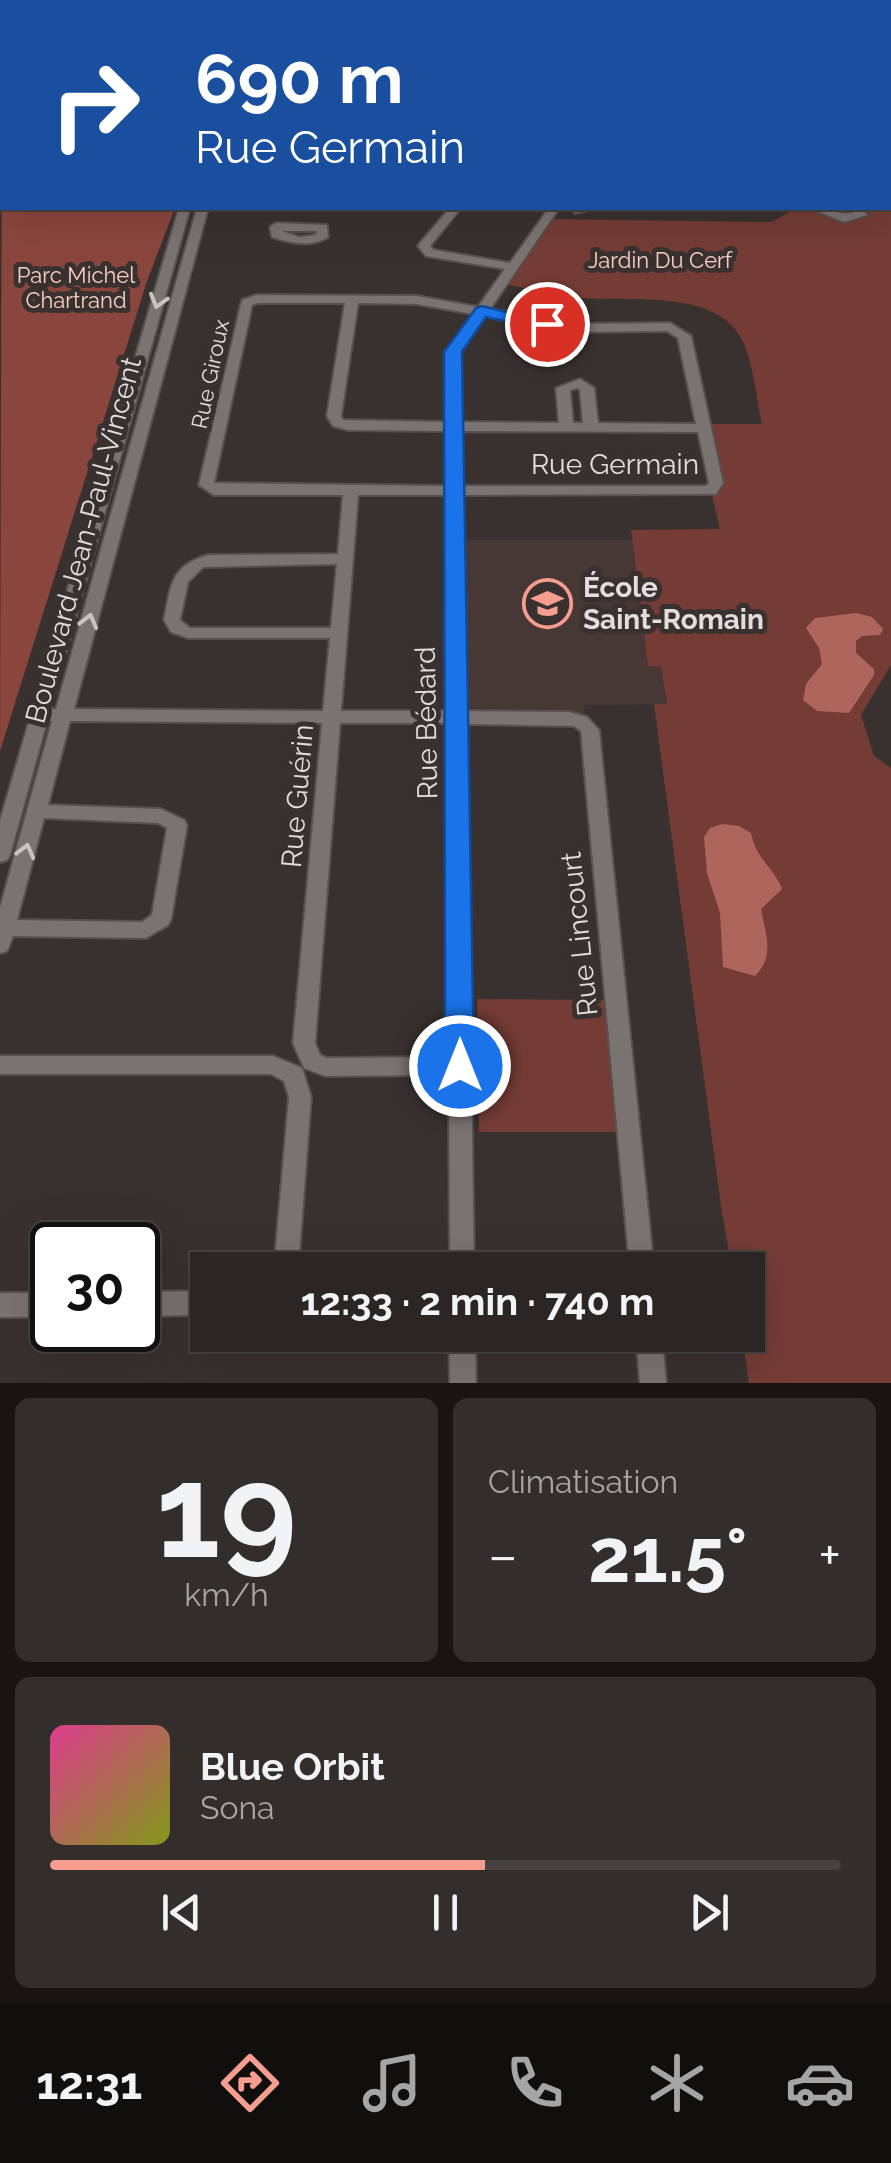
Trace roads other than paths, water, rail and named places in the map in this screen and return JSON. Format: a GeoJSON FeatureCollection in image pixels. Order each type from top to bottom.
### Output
{"type":"FeatureCollection","features":[{"type":"Feature","properties":{"kind":"street","name":"Boulevard Jean-Paul-Vincent"},"geometry":{"type":"LineString","coordinates":[[0,854],[183,210]]}},
{"type":"Feature","properties":{"kind":"street","name":"Boulevard Jean-Paul-Vincent"},"geometry":{"type":"LineString","coordinates":[[2,934],[201,210]]}},
{"type":"Feature","properties":{"kind":"street"},"geometry":{"type":"LineString","coordinates":[[454,210],[424,246],[430,253],[514,267]]}},
{"type":"Feature","properties":{"kind":"street","name":"Rue Bédard"},"geometry":{"type":"LineString","coordinates":[[462,1252],[453,352],[553,210]]}},
{"type":"Feature","properties":{"kind":"street"},"geometry":{"type":"LineString","coordinates":[[826,210],[850,219],[861,214],[857,210]]}},
{"type":"Feature","properties":{"kind":"street"},"geometry":{"type":"LineString","coordinates":[[276,227],[286,213]]}},
{"type":"Feature","properties":{"kind":"street","name":"Rue Giroux"},"geometry":{"type":"LineString","coordinates":[[351,489],[214,490],[206,485],[246,303],[256,298],[417,300],[482,311]]}},
{"type":"Feature","properties":{"kind":"street"},"geometry":{"type":"LineString","coordinates":[[352,299],[334,416],[338,423],[704,428]]}},
{"type":"Feature","properties":{"kind":"street","name":"Rue Germain"},"geometry":{"type":"LineString","coordinates":[[454,488],[711,491],[716,483],[684,336],[679,331],[574,328],[482,311]]}},
{"type":"Feature","properties":{"kind":"street"},"geometry":{"type":"LineString","coordinates":[[566,427],[562,388],[570,383],[586,388],[591,427]]}},
{"type":"Feature","properties":{"kind":"street"},"geometry":{"type":"LineString","coordinates":[[351,489],[454,488]]}},
{"type":"Feature","properties":{"kind":"street","name":"Rue Guérin"},"geometry":{"type":"LineString","coordinates":[[351,489],[304,1043],[312,1061],[325,1067],[460,1066]]}},
{"type":"Feature","properties":{"kind":"street"},"geometry":{"type":"LineString","coordinates":[[339,633],[188,633],[177,628],[172,620],[184,571],[192,564],[208,560],[345,560]]}},
{"type":"Feature","properties":{"kind":"street","name":"Rue Lincourt"},"geometry":{"type":"LineString","coordinates":[[40,715],[578,718],[590,730],[640,1252]]}},
{"type":"Feature","properties":{"kind":"street"},"geometry":{"type":"LineString","coordinates":[[2,934],[146,930],[161,919],[177,825],[161,816],[37,811]]}},
{"type":"Feature","properties":{"kind":"street"},"geometry":{"type":"LineString","coordinates":[[0,1065],[273,1065],[294,1075],[300,1097],[287,1252]]}},
{"type":"Feature","properties":{"kind":"street"},"geometry":{"type":"LineString","coordinates":[[160,1304],[190,1303]]}},
{"type":"Feature","properties":{"kind":"street"},"geometry":{"type":"LineString","coordinates":[[0,1306],[30,1305]]}},
{"type":"Feature","properties":{"kind":"street"},"geometry":{"type":"LineString","coordinates":[[462,1352],[462,1383]]}},
{"type":"Feature","properties":{"kind":"street"},"geometry":{"type":"LineString","coordinates":[[651,1352],[654,1383]]}},
{"type":"Feature","properties":{"kind":"place","name":"École Saint-Romain"},"geometry":{"type":"Point","coordinates":[548,603]}},
{"type":"Feature","properties":{"kind":"park label","name":"Jardin Du Cerf"},"geometry":{"type":"Point","coordinates":[660,260]}},
{"type":"Feature","properties":{"kind":"park label","name":"Parc Michel Chartrand"},"geometry":{"type":"Point","coordinates":[76,288]}}]}
